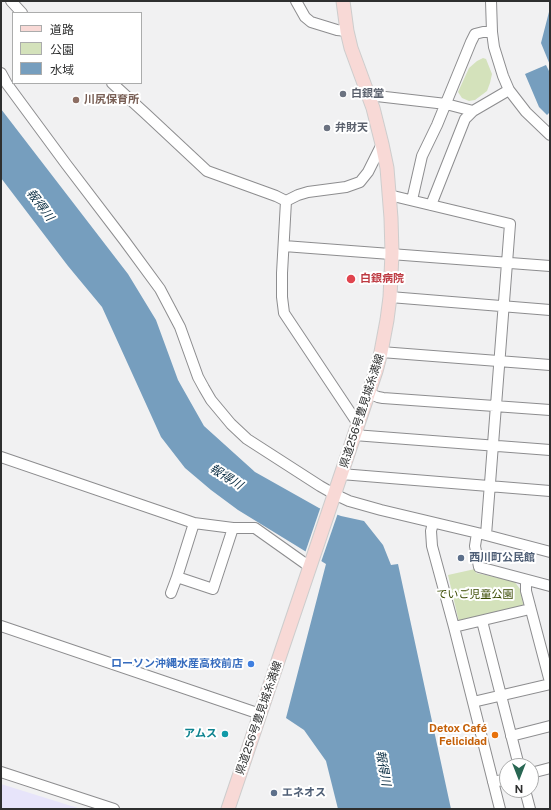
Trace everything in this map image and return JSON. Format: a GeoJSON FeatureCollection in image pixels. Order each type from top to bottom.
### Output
{"type":"FeatureCollection","features":[{"type":"Feature","properties":{"kind":"main road","name":"県道256号豊見城糸満線"},"geometry":{"type":"LineString","coordinates":[[228,809],[379,363],[390,297],[392,253],[387,168],[372,108],[351,48],[347,31],[344,1]]}},
{"type":"Feature","properties":{"kind":"street"},"geometry":{"type":"LineString","coordinates":[[11,1],[21,12]]}},
{"type":"Feature","properties":{"kind":"street"},"geometry":{"type":"LineString","coordinates":[[296,1],[305,17],[311,22],[337,30],[347,31]]}},
{"type":"Feature","properties":{"kind":"street"},"geometry":{"type":"LineString","coordinates":[[491,1],[494,47],[509,90],[526,112],[550,135]]}},
{"type":"Feature","properties":{"kind":"street"},"geometry":{"type":"LineString","coordinates":[[412,200],[422,156],[437,125],[475,34],[492,32]]}},
{"type":"Feature","properties":{"kind":"street"},"geometry":{"type":"LineString","coordinates":[[1,73],[66,164],[160,289],[180,327],[198,377],[211,400],[230,424],[247,439],[332,501],[349,501],[550,552]]}},
{"type":"Feature","properties":{"kind":"street"},"geometry":{"type":"LineString","coordinates":[[113,84],[207,171],[286,201]]}},
{"type":"Feature","properties":{"kind":"street"},"geometry":{"type":"LineString","coordinates":[[431,205],[465,119],[473,111],[509,90]]}},
{"type":"Feature","properties":{"kind":"street"},"geometry":{"type":"LineString","coordinates":[[368,95],[446,104],[473,111]]}},
{"type":"Feature","properties":{"kind":"street"},"geometry":{"type":"LineString","coordinates":[[286,201],[308,192],[346,187],[360,182],[368,172],[382,144]]}},
{"type":"Feature","properties":{"kind":"street"},"geometry":{"type":"LineString","coordinates":[[389,195],[510,224],[490,486],[482,534],[475,546],[480,567],[550,586]]}},
{"type":"Feature","properties":{"kind":"street"},"geometry":{"type":"LineString","coordinates":[[286,201],[282,297],[284,313],[356,430],[493,446],[550,450]]}},
{"type":"Feature","properties":{"kind":"street"},"geometry":{"type":"LineString","coordinates":[[284,246],[550,266]]}},
{"type":"Feature","properties":{"kind":"street"},"geometry":{"type":"LineString","coordinates":[[390,297],[550,310]]}},
{"type":"Feature","properties":{"kind":"street"},"geometry":{"type":"LineString","coordinates":[[381,352],[550,365]]}},
{"type":"Feature","properties":{"kind":"street"},"geometry":{"type":"LineString","coordinates":[[368,393],[383,398],[550,410]]}},
{"type":"Feature","properties":{"kind":"street"},"geometry":{"type":"LineString","coordinates":[[1,457],[194,523],[233,528],[255,528],[311,564]]}},
{"type":"Feature","properties":{"kind":"street"},"geometry":{"type":"LineString","coordinates":[[341,474],[550,491]]}},
{"type":"Feature","properties":{"kind":"street"},"geometry":{"type":"LineString","coordinates":[[171,593],[194,523]]}},
{"type":"Feature","properties":{"kind":"street"},"geometry":{"type":"LineString","coordinates":[[433,523],[431,531],[432,546],[500,809]]}},
{"type":"Feature","properties":{"kind":"street"},"geometry":{"type":"LineString","coordinates":[[177,577],[213,589],[233,528]]}},
{"type":"Feature","properties":{"kind":"street"},"geometry":{"type":"LineString","coordinates":[[473,702],[550,683],[526,591],[526,580]]}},
{"type":"Feature","properties":{"kind":"street"},"geometry":{"type":"LineString","coordinates":[[454,627],[530,608]]}},
{"type":"Feature","properties":{"kind":"street"},"geometry":{"type":"LineString","coordinates":[[482,621],[517,758]]}},
{"type":"Feature","properties":{"kind":"street"},"geometry":{"type":"LineString","coordinates":[[1,626],[260,714]]}},
{"type":"Feature","properties":{"kind":"street"},"geometry":{"type":"LineString","coordinates":[[511,736],[550,726]]}},
{"type":"Feature","properties":{"kind":"street"},"geometry":{"type":"LineString","coordinates":[[539,771],[550,768]]}},
{"type":"Feature","properties":{"kind":"street"},"geometry":{"type":"LineString","coordinates":[[1,772],[114,809]]}},
{"type":"Feature","properties":{"kind":"street"},"geometry":{"type":"LineString","coordinates":[[493,782],[499,781]]}},
{"type":"Feature","properties":{"kind":"street"},"geometry":{"type":"LineString","coordinates":[[527,798],[530,809]]}},
{"type":"Feature","properties":{"kind":"shaded area"},"geometry":{"type":"Polygon","coordinates":[[[1,784],[81,809],[1,809],[1,784]]]}},
{"type":"Feature","properties":{"kind":"green space"},"geometry":{"type":"Polygon","coordinates":[[[483,58],[486,59],[492,74],[490,83],[487,91],[475,100],[469,101],[462,98],[458,92],[469,68],[483,58]]]}},
{"type":"Feature","properties":{"kind":"green space","name":"でいご児童公園"},"geometry":{"type":"Polygon","coordinates":[[[475,569],[476,573],[514,581],[520,589],[524,607],[459,622],[448,575],[475,569]]]}},
{"type":"Feature","properties":{"kind":"water"},"geometry":{"type":"Polygon","coordinates":[[[550,8],[550,65],[541,43],[550,8]]]}},
{"type":"Feature","properties":{"kind":"water"},"geometry":{"type":"Polygon","coordinates":[[[546,65],[550,73],[550,113],[547,115],[539,107],[525,74],[546,65]]]}},
{"type":"Feature","properties":{"kind":"water","name":"報得川"},"geometry":{"type":"Polygon","coordinates":[[[1,109],[128,274],[156,320],[178,380],[204,426],[255,472],[319,508],[341,516],[364,521],[383,545],[391,565],[398,564],[451,809],[338,809],[326,761],[304,730],[286,718],[326,564],[238,510],[211,490],[185,468],[161,437],[102,307],[68,266],[1,178],[1,109]]]}},
{"type":"Feature","properties":{"kind":"pier"},"geometry":{"type":"Polygon","coordinates":[[[321,506],[338,513],[321,562],[305,553],[321,506]]]}},
{"type":"Feature","properties":{"kind":"place","name":"白銀堂"},"geometry":{"type":"Point","coordinates":[343,94]}},
{"type":"Feature","properties":{"kind":"place","name":"川尻保育所"},"geometry":{"type":"Point","coordinates":[76,100]}},
{"type":"Feature","properties":{"kind":"place","name":"弁財天"},"geometry":{"type":"Point","coordinates":[327,128]}},
{"type":"Feature","properties":{"kind":"place","name":"白銀病院"},"geometry":{"type":"Point","coordinates":[351,279]}},
{"type":"Feature","properties":{"kind":"place","name":"西川町公民館"},"geometry":{"type":"Point","coordinates":[461,558]}},
{"type":"Feature","properties":{"kind":"place","name":"ローソン沖縄水産高校前店"},"geometry":{"type":"Point","coordinates":[251,664]}},
{"type":"Feature","properties":{"kind":"place","name":"アムス"},"geometry":{"type":"Point","coordinates":[225,734]}},
{"type":"Feature","properties":{"kind":"place","name":"Detox Café Felicidad"},"geometry":{"type":"Point","coordinates":[495,735]}},
{"type":"Feature","properties":{"kind":"place","name":"エネオス"},"geometry":{"type":"Point","coordinates":[274,793]}}]}
